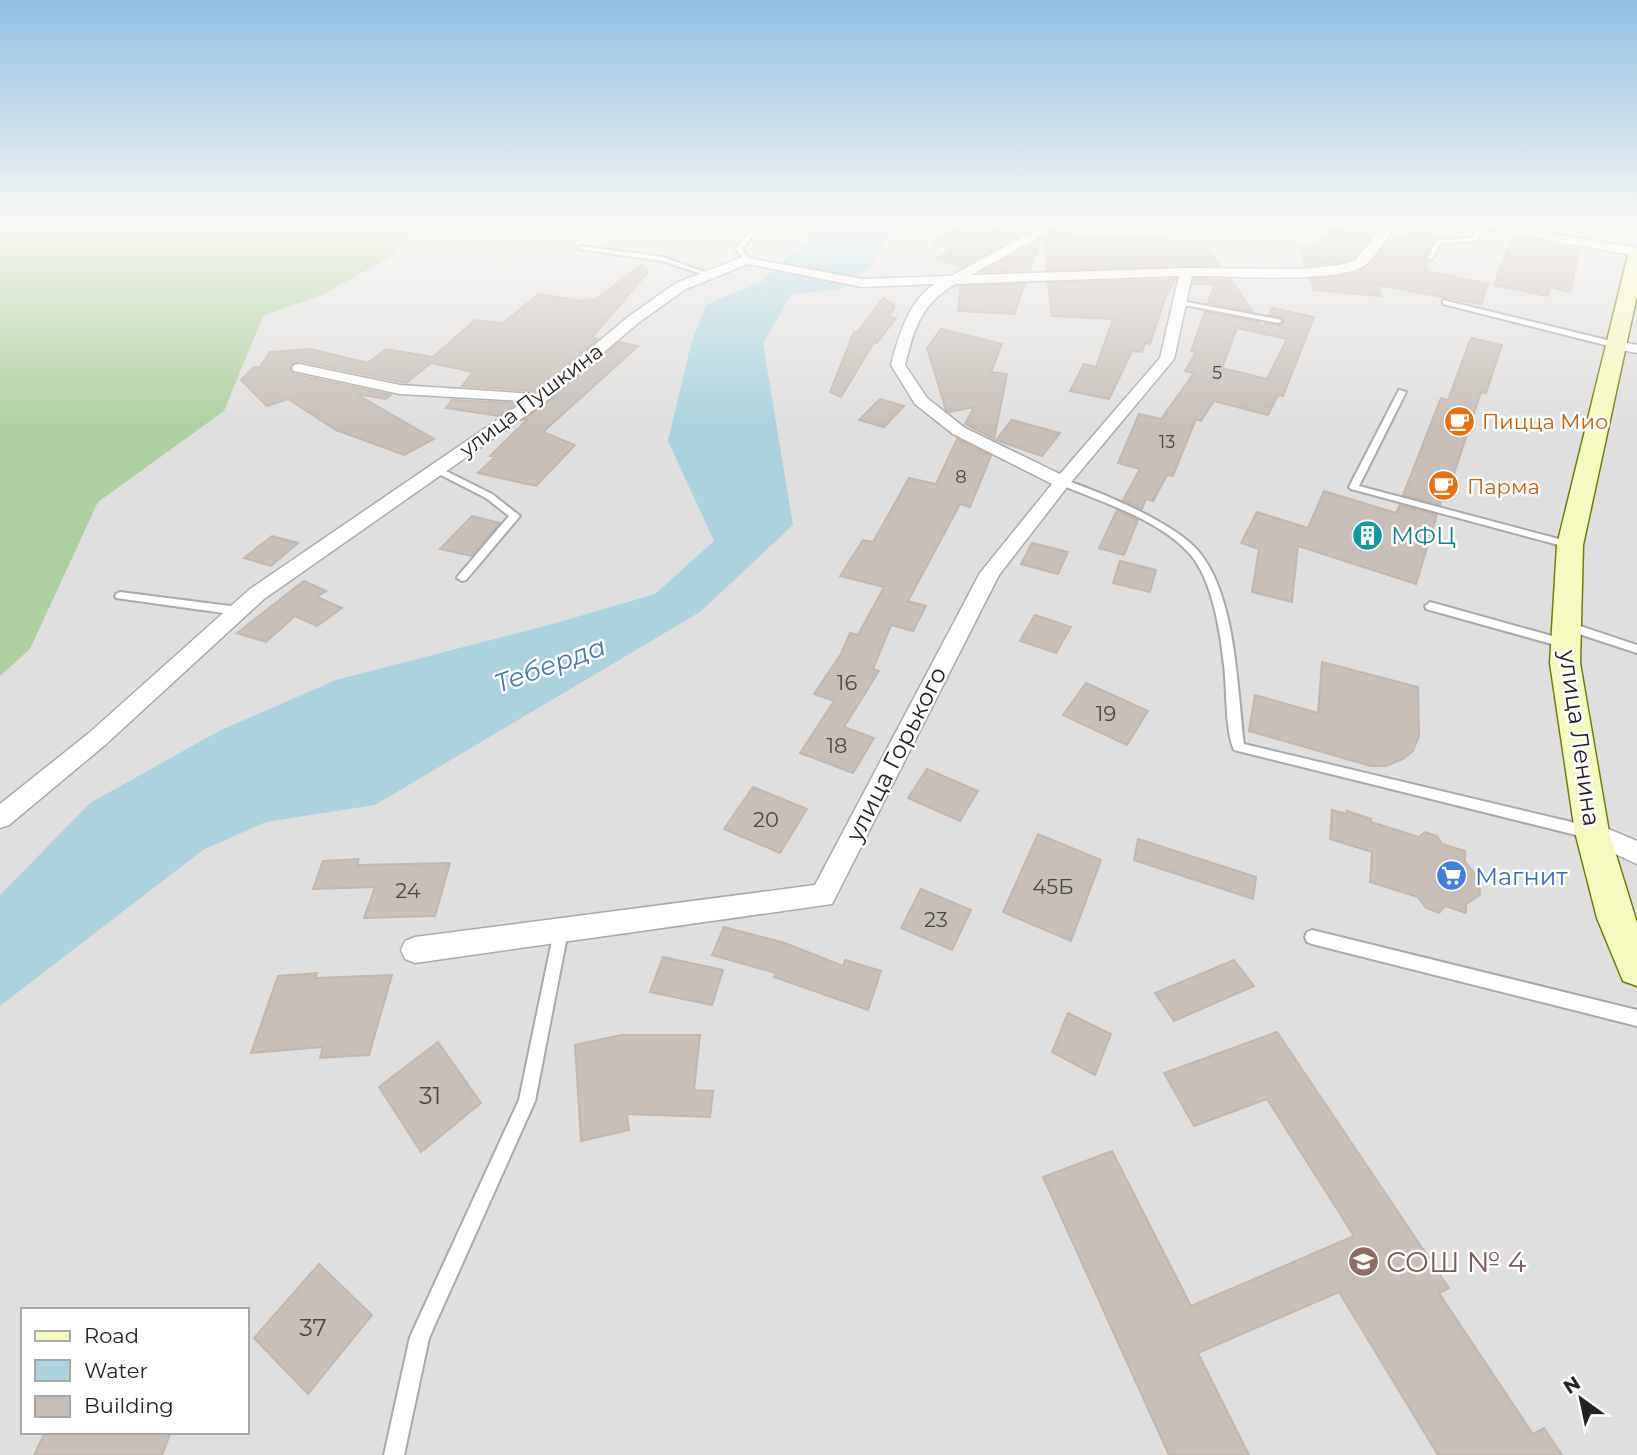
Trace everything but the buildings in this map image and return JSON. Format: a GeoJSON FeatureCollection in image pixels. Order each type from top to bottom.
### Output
{"type":"FeatureCollection","features":[{"type":"Feature","properties":{"kind":"main road","name":"улица Ленина"},"geometry":{"type":"LineString","coordinates":[[1633,289],[1627,347],[1570,545],[1565,663],[1592,832],[1616,918],[1637,968]]}},
{"type":"Feature","properties":{"kind":"street","name":"улица Пушкина"},"geometry":{"type":"LineString","coordinates":[[0,818],[97,739],[257,594],[539,399],[633,320],[677,289]]}},
{"type":"Feature","properties":{"kind":"street"},"geometry":{"type":"LineString","coordinates":[[936,289],[908,326],[898,365],[921,401],[959,431],[1062,482]]}},
{"type":"Feature","properties":{"kind":"street","name":"улица Горького"},"geometry":{"type":"LineString","coordinates":[[415,950],[823,895],[990,573],[1062,482],[1167,359],[1182,289]]}},
{"type":"Feature","properties":{"kind":"street"},"geometry":{"type":"LineString","coordinates":[[299,368],[382,387],[417,391],[500,393],[539,399]]}},
{"type":"Feature","properties":{"kind":"street"},"geometry":{"type":"LineString","coordinates":[[1592,832],[1637,853]]}},
{"type":"Feature","properties":{"kind":"lane"},"geometry":{"type":"LineString","coordinates":[[1179,302],[1278,321]]}},
{"type":"Feature","properties":{"kind":"lane"},"geometry":{"type":"LineString","coordinates":[[1446,302],[1627,347]]}},
{"type":"Feature","properties":{"kind":"lane"},"geometry":{"type":"LineString","coordinates":[[1402,392],[1354,487],[1570,545]]}},
{"type":"Feature","properties":{"kind":"lane"},"geometry":{"type":"LineString","coordinates":[[438,470],[489,496],[514,516],[462,578]]}},
{"type":"Feature","properties":{"kind":"lane"},"geometry":{"type":"LineString","coordinates":[[1062,482],[1134,514],[1179,538],[1205,565],[1221,609],[1238,747],[1592,832]]}},
{"type":"Feature","properties":{"kind":"lane"},"geometry":{"type":"LineString","coordinates":[[120,596],[239,611]]}},
{"type":"Feature","properties":{"kind":"lane"},"geometry":{"type":"LineString","coordinates":[[1430,606],[1637,649]]}},
{"type":"Feature","properties":{"kind":"lane"},"geometry":{"type":"LineString","coordinates":[[394,1455],[420,1337],[527,1101],[561,930]]}},
{"type":"Feature","properties":{"kind":"lane"},"geometry":{"type":"LineString","coordinates":[[1312,937],[1637,1018]]}},
{"type":"Feature","properties":{"kind":"shaded area"},"geometry":{"type":"Polygon","coordinates":[[[302,289],[1637,289],[1637,1455],[0,1455],[0,487],[302,289]]]}},
{"type":"Feature","properties":{"kind":"green space"},"geometry":{"type":"Polygon","coordinates":[[[0,289],[333,289],[263,316],[224,411],[98,502],[30,649],[0,676],[0,289]]]}},
{"type":"Feature","properties":{"kind":"water","name":"Теберда"},"geometry":{"type":"Polygon","coordinates":[[[744,289],[842,289],[792,294],[763,343],[793,525],[700,612],[375,805],[266,822],[203,850],[0,1006],[0,895],[90,803],[219,731],[336,680],[549,625],[655,594],[714,541],[668,441],[691,344],[706,305],[744,289]]]}},
{"type":"Feature","properties":{"kind":"place","name":"Пицца Мио"},"geometry":{"type":"Point","coordinates":[1459,421]}},
{"type":"Feature","properties":{"kind":"place","name":"Парма"},"geometry":{"type":"Point","coordinates":[1444,486]}},
{"type":"Feature","properties":{"kind":"place","name":"МФЦ"},"geometry":{"type":"Point","coordinates":[1368,535]}},
{"type":"Feature","properties":{"kind":"place","name":"Магнит"},"geometry":{"type":"Point","coordinates":[1452,876]}},
{"type":"Feature","properties":{"kind":"place","name":"СОШ № 4"},"geometry":{"type":"Point","coordinates":[1363,1262]}}]}
